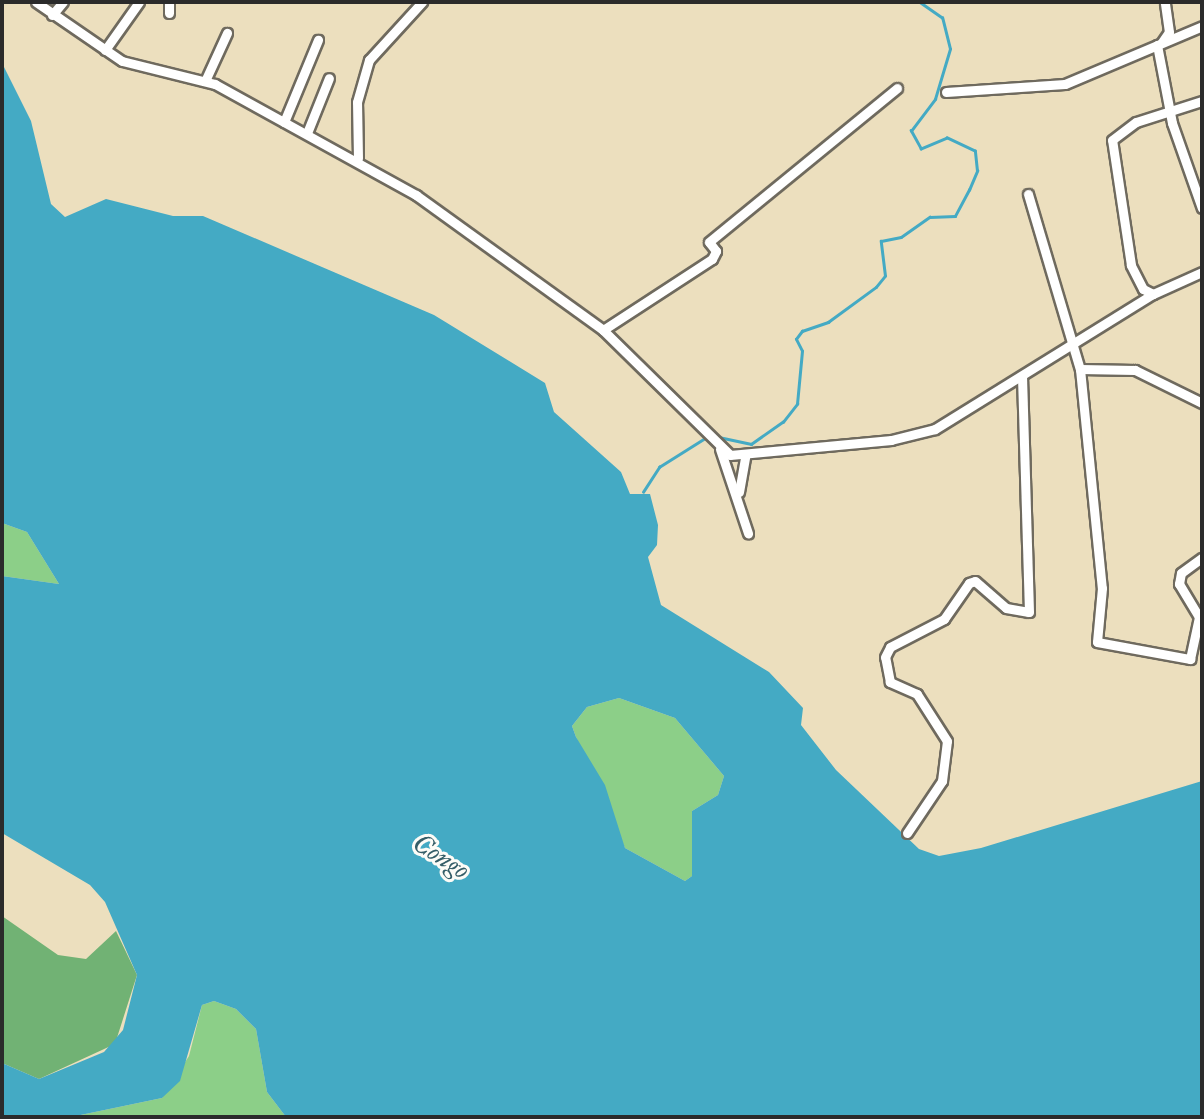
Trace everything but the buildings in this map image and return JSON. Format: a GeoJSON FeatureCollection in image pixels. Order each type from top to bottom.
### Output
{"type":"FeatureCollection","features":[{"type":"Feature","properties":{"kind":"street"},"geometry":{"type":"LineString","coordinates":[[36,2],[105,50],[139,68],[205,81],[358,158],[603,330],[720,449],[739,493],[748,533]]}},
{"type":"Feature","properties":{"kind":"street"},"geometry":{"type":"LineString","coordinates":[[52,15],[63,2]]}},
{"type":"Feature","properties":{"kind":"street"},"geometry":{"type":"LineString","coordinates":[[105,50],[139,2]]}},
{"type":"Feature","properties":{"kind":"street"},"geometry":{"type":"LineString","coordinates":[[169,2],[169,13]]}},
{"type":"Feature","properties":{"kind":"street"},"geometry":{"type":"LineString","coordinates":[[358,158],[357,102],[369,60],[422,2]]}},
{"type":"Feature","properties":{"kind":"street"},"geometry":{"type":"LineString","coordinates":[[1157,45],[1170,32],[1165,2]]}},
{"type":"Feature","properties":{"kind":"street"},"geometry":{"type":"LineString","coordinates":[[946,92],[1065,84],[1202,26]]}},
{"type":"Feature","properties":{"kind":"street"},"geometry":{"type":"LineString","coordinates":[[205,81],[227,33]]}},
{"type":"Feature","properties":{"kind":"street"},"geometry":{"type":"LineString","coordinates":[[284,122],[318,40]]}},
{"type":"Feature","properties":{"kind":"street"},"geometry":{"type":"LineString","coordinates":[[1157,45],[1175,110],[1172,123],[1202,208]]}},
{"type":"Feature","properties":{"kind":"street"},"geometry":{"type":"LineString","coordinates":[[307,133],[329,78]]}},
{"type":"Feature","properties":{"kind":"street"},"geometry":{"type":"LineString","coordinates":[[603,330],[712,259],[716,251],[709,242],[897,88]]}},
{"type":"Feature","properties":{"kind":"street"},"geometry":{"type":"LineString","coordinates":[[1153,294],[1131,265],[1110,150],[1121,129],[1202,101]]}},
{"type":"Feature","properties":{"kind":"street"},"geometry":{"type":"LineString","coordinates":[[1027,194],[1075,343],[1080,369],[1102,588],[1097,642],[1190,659],[1199,617],[1179,584],[1181,573],[1202,558]]}},
{"type":"Feature","properties":{"kind":"street"},"geometry":{"type":"LineString","coordinates":[[720,449],[745,457],[921,435],[1022,378],[1153,294],[1202,272]]}},
{"type":"Feature","properties":{"kind":"street"},"geometry":{"type":"LineString","coordinates":[[1080,369],[1135,370],[1202,403]]}},
{"type":"Feature","properties":{"kind":"street"},"geometry":{"type":"LineString","coordinates":[[907,834],[942,781],[947,741],[917,694],[890,682],[885,657],[890,647],[944,619],[969,583],[975,581],[1006,608],[1029,612],[1022,378]]}},
{"type":"Feature","properties":{"kind":"street"},"geometry":{"type":"LineString","coordinates":[[739,493],[745,457]]}},
{"type":"Feature","properties":{"kind":"green space"},"geometry":{"type":"Polygon","coordinates":[[[2,523],[27,532],[59,584],[2,576],[2,523]]]}},
{"type":"Feature","properties":{"kind":"green space"},"geometry":{"type":"Polygon","coordinates":[[[619,698],[675,718],[724,776],[718,795],[692,811],[692,876],[685,881],[625,848],[572,726],[587,707],[619,698]]]}},
{"type":"Feature","properties":{"kind":"green space"},"geometry":{"type":"Polygon","coordinates":[[[2,916],[58,955],[86,959],[116,931],[137,975],[115,1044],[39,1079],[2,1063],[2,916]]]}},
{"type":"Feature","properties":{"kind":"green space"},"geometry":{"type":"Polygon","coordinates":[[[214,1001],[236,1009],[256,1029],[267,1092],[286,1117],[71,1117],[162,1098],[189,1056],[202,1005],[214,1001]]]}},
{"type":"Feature","properties":{"kind":"water","name":"Congo"},"geometry":{"type":"Polygon","coordinates":[[[2,63],[31,121],[51,204],[65,217],[106,199],[173,216],[203,216],[434,315],[545,383],[554,412],[621,472],[630,494],[650,494],[658,525],[657,545],[648,557],[661,605],[769,672],[803,708],[801,725],[836,770],[919,849],[939,856],[981,848],[1202,781],[1202,1117],[286,1117],[267,1092],[256,1029],[236,1009],[214,1001],[202,1005],[180,1081],[162,1098],[71,1117],[2,1117],[2,1063],[39,1079],[104,1052],[123,1030],[137,975],[105,902],[90,885],[2,833],[2,576],[59,584],[27,532],[2,523],[2,63]],[[619,698],[587,707],[572,726],[605,785],[625,848],[685,881],[692,876],[692,811],[718,795],[724,776],[675,718],[619,698]]]}},
{"type":"Feature","properties":{"kind":"waterway"},"geometry":{"type":"LineString","coordinates":[[714,436],[751,444],[783,422],[797,404],[802,351],[796,339],[802,331],[828,322],[876,287],[885,276],[881,241],[901,237],[930,217],[955,216],[969,190],[977,171],[975,151],[947,138],[921,149],[911,131],[935,99],[950,49],[942,18],[919,2]]}},
{"type":"Feature","properties":{"kind":"waterway"},"geometry":{"type":"LineString","coordinates":[[643,492],[659,467],[705,438]]}}]}
